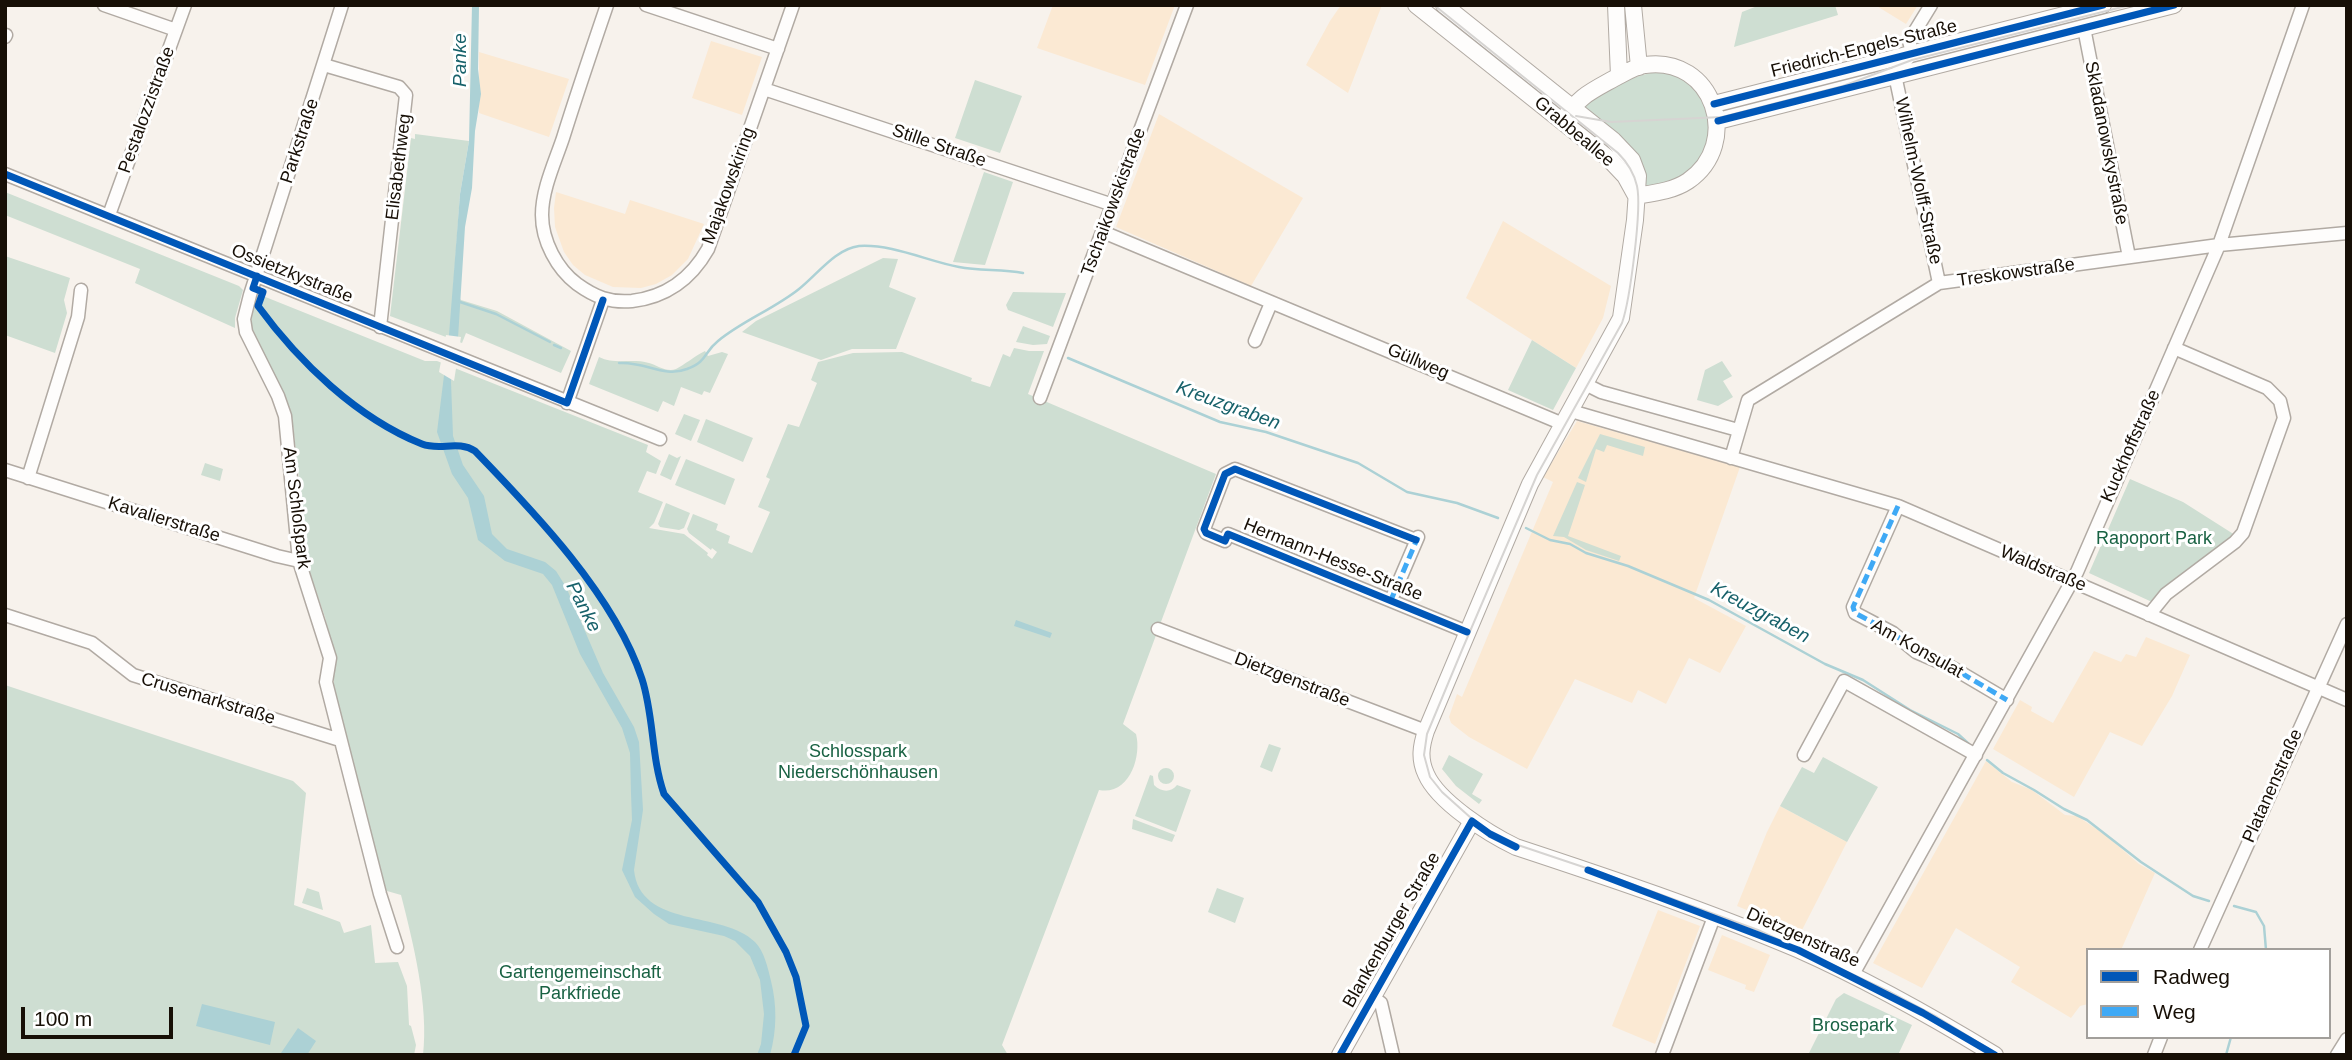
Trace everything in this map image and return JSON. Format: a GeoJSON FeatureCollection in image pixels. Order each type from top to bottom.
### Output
{"type":"FeatureCollection","features":[{"type":"Feature","properties":{"kind":"main road","name":"Grabbeallee"},"geometry":{"type":"LineString","coordinates":[[1416,5],[1615,165],[1636,196]]}},
{"type":"Feature","properties":{"kind":"main road","name":"Grabbeallee"},"geometry":{"type":"LineString","coordinates":[[1444,5],[1613,139],[1632,160],[1637,173],[1636,196]]}},
{"type":"Feature","properties":{"kind":"main road"},"geometry":{"type":"LineString","coordinates":[[1615,5],[1619,76]]}},
{"type":"Feature","properties":{"kind":"main road"},"geometry":{"type":"LineString","coordinates":[[1633,5],[1639,67]]}},
{"type":"Feature","properties":{"kind":"main road","name":"Friedrich-Engels-Straße"},"geometry":{"type":"LineString","coordinates":[[1714,104],[2103,5]]}},
{"type":"Feature","properties":{"kind":"main road","name":"Friedrich-Engels-Straße"},"geometry":{"type":"LineString","coordinates":[[1718,121],[2174,5]]}},
{"type":"Feature","properties":{"kind":"main road"},"geometry":{"type":"LineString","coordinates":[[1428,728],[1530,484],[1618,328],[1624,311],[1636,196],[1669,189],[1690,179],[1709,156],[1718,121],[1714,104],[1700,84],[1672,67],[1655,64],[1639,67],[1581,97],[1562,121]]}},
{"type":"Feature","properties":{"kind":"main road","name":"Dietzgenstraße"},"geometry":{"type":"LineString","coordinates":[[1428,728],[1421,755],[1425,772],[1433,785],[1490,834],[1798,950],[1852,976],[1995,1055]]}},
{"type":"Feature","properties":{"kind":"main road","name":"Blankenburger Straße"},"geometry":{"type":"LineString","coordinates":[[1340,1055],[1472,821]]}},
{"type":"Feature","properties":{"kind":"street"},"geometry":{"type":"LineString","coordinates":[[104,5],[176,30]]}},
{"type":"Feature","properties":{"kind":"street","name":"Pestalozzistraße"},"geometry":{"type":"LineString","coordinates":[[109,215],[186,5]]}},
{"type":"Feature","properties":{"kind":"street","name":"Parkstraße"},"geometry":{"type":"LineString","coordinates":[[257,276],[342,5]]}},
{"type":"Feature","properties":{"kind":"street"},"geometry":{"type":"LineString","coordinates":[[567,403],[603,300],[576,284],[562,270],[549,247],[542,217],[547,184],[607,5]]}},
{"type":"Feature","properties":{"kind":"street"},"geometry":{"type":"LineString","coordinates":[[646,5],[778,49]]}},
{"type":"Feature","properties":{"kind":"street","name":"Majakowskiring"},"geometry":{"type":"LineString","coordinates":[[603,300],[628,301],[655,297],[681,282],[708,248],[793,5]]}},
{"type":"Feature","properties":{"kind":"street","name":"Tschaikowskistraße"},"geometry":{"type":"LineString","coordinates":[[1040,398],[1187,5]]}},
{"type":"Feature","properties":{"kind":"street","name":"Wilhelm-Wolff-Straße"},"geometry":{"type":"LineString","coordinates":[[1931,5],[1909,41],[1912,53],[1895,75],[1939,284]]}},
{"type":"Feature","properties":{"kind":"street","name":"Kuckhoffstraße"},"geometry":{"type":"LineString","coordinates":[[1852,976],[2072,582],[2219,245],[2304,5]]}},
{"type":"Feature","properties":{"kind":"street","name":"Skladanowskystraße"},"geometry":{"type":"LineString","coordinates":[[2084,28],[2129,257]]}},
{"type":"Feature","properties":{"kind":"street","name":"Elisabethweg"},"geometry":{"type":"LineString","coordinates":[[324,65],[399,87],[407,95],[380,327]]}},
{"type":"Feature","properties":{"kind":"street","name":"Stille Straße"},"geometry":{"type":"LineString","coordinates":[[764,89],[1113,205]]}},
{"type":"Feature","properties":{"kind":"street","name":"Ossietzkystraße"},"geometry":{"type":"LineString","coordinates":[[5,174],[660,439]]}},
{"type":"Feature","properties":{"kind":"street","name":"Güllweg"},"geometry":{"type":"LineString","coordinates":[[1103,232],[1271,303],[1567,417]]}},
{"type":"Feature","properties":{"kind":"street","name":"Treskowstraße"},"geometry":{"type":"LineString","coordinates":[[1738,430],[1748,400],[1939,284],[2219,245],[2347,233]]}},
{"type":"Feature","properties":{"kind":"street","name":"Am Schloßpark"},"geometry":{"type":"LineString","coordinates":[[257,276],[246,308],[244,324],[247,337],[272,384],[285,416],[299,561],[330,658],[326,682],[380,894],[397,947]]}},
{"type":"Feature","properties":{"kind":"street"},"geometry":{"type":"LineString","coordinates":[[29,478],[78,317],[81,290]]}},
{"type":"Feature","properties":{"kind":"street"},"geometry":{"type":"LineString","coordinates":[[1255,341],[1271,303]]}},
{"type":"Feature","properties":{"kind":"street"},"geometry":{"type":"LineString","coordinates":[[2149,615],[2166,594],[2243,533],[2284,418],[2280,401],[2267,388],[2174,348]]}},
{"type":"Feature","properties":{"kind":"street"},"geometry":{"type":"LineString","coordinates":[[1586,384],[1601,392],[1738,430],[1731,458]]}},
{"type":"Feature","properties":{"kind":"street","name":"Waldstraße"},"geometry":{"type":"LineString","coordinates":[[1567,417],[1731,458],[1898,506],[2347,701]]}},
{"type":"Feature","properties":{"kind":"street","name":"Kavalierstraße"},"geometry":{"type":"LineString","coordinates":[[5,470],[299,561]]}},
{"type":"Feature","properties":{"kind":"street","name":"Hermann-Hesse-Straße"},"geometry":{"type":"LineString","coordinates":[[1391,600],[1417,538],[1235,470],[1225,474],[1204,529],[1206,533],[1225,541],[1228,534],[1467,632]]}},
{"type":"Feature","properties":{"kind":"street","name":"Am Konsulat"},"geometry":{"type":"LineString","coordinates":[[1898,506],[1853,607],[1855,613],[1894,633],[1916,652],[1951,667],[2007,700]]}},
{"type":"Feature","properties":{"kind":"street","name":"Crusemarkstraße"},"geometry":{"type":"LineString","coordinates":[[5,615],[92,643],[133,675],[340,740]]}},
{"type":"Feature","properties":{"kind":"street","name":"Platanenstraße"},"geometry":{"type":"LineString","coordinates":[[2201,948],[2347,624]]}},
{"type":"Feature","properties":{"kind":"street","name":"Dietzgenstraße"},"geometry":{"type":"LineString","coordinates":[[1158,629],[1428,728]]}},
{"type":"Feature","properties":{"kind":"street"},"geometry":{"type":"LineString","coordinates":[[1804,755],[1844,681],[1976,755]]}},
{"type":"Feature","properties":{"kind":"street"},"geometry":{"type":"LineString","coordinates":[[1662,1055],[1714,917]]}},
{"type":"Feature","properties":{"kind":"street"},"geometry":{"type":"LineString","coordinates":[[1372,997],[1381,1003],[1393,1055]]}},
{"type":"Feature","properties":{"kind":"street"},"geometry":{"type":"LineString","coordinates":[[2337,1055],[2347,1039]]}},
{"type":"Feature","properties":{"kind":"shaded area"},"geometry":{"type":"Polygon","coordinates":[[[1053,5],[1175,5],[1145,85],[1037,48],[1053,5]]]}},
{"type":"Feature","properties":{"kind":"shaded area"},"geometry":{"type":"Polygon","coordinates":[[[1341,5],[1382,5],[1348,93],[1306,65],[1341,5]]]}},
{"type":"Feature","properties":{"kind":"shaded area"},"geometry":{"type":"Polygon","coordinates":[[[1875,5],[1918,5],[1906,24],[1875,5]]]}},
{"type":"Feature","properties":{"kind":"shaded area"},"geometry":{"type":"Polygon","coordinates":[[[711,41],[762,57],[742,115],[692,98],[711,41]]]}},
{"type":"Feature","properties":{"kind":"shaded area"},"geometry":{"type":"Polygon","coordinates":[[[479,52],[569,79],[549,137],[479,113],[479,52]]]}},
{"type":"Feature","properties":{"kind":"shaded area"},"geometry":{"type":"Polygon","coordinates":[[[1159,114],[1303,198],[1251,286],[1116,227],[1159,114]]]}},
{"type":"Feature","properties":{"kind":"shaded area"},"geometry":{"type":"Polygon","coordinates":[[[556,192],[625,214],[630,200],[704,224],[688,259],[672,275],[656,284],[641,288],[613,287],[585,275],[573,265],[564,252],[555,227],[556,192]]]}},
{"type":"Feature","properties":{"kind":"shaded area"},"geometry":{"type":"Polygon","coordinates":[[[1503,221],[1611,286],[1603,318],[1576,368],[1466,298],[1503,221]]]}},
{"type":"Feature","properties":{"kind":"shaded area"},"geometry":{"type":"Polygon","coordinates":[[[1577,421],[1740,467],[1694,598],[1746,626],[1720,673],[1689,658],[1666,704],[1638,690],[1632,703],[1575,679],[1527,769],[1469,737],[1451,723],[1449,717],[1457,694],[1462,697],[1553,482],[1543,477],[1577,421]]]}},
{"type":"Feature","properties":{"kind":"shaded area"},"geometry":{"type":"Polygon","coordinates":[[[2146,637],[2190,655],[2172,696],[2142,746],[2110,732],[2074,797],[1993,749],[2020,700],[2032,707],[2031,711],[2053,723],[2094,651],[2121,662],[2126,654],[2136,657],[2146,637]]]}},
{"type":"Feature","properties":{"kind":"shaded area"},"geometry":{"type":"Polygon","coordinates":[[[1986,761],[2012,782],[2032,790],[2065,815],[2077,816],[2107,836],[2139,864],[2155,873],[2122,948],[2086,948],[2086,1004],[2080,1006],[2071,1018],[2011,982],[2020,967],[1956,928],[1922,988],[1873,963],[1986,761]]]}},
{"type":"Feature","properties":{"kind":"shaded area"},"geometry":{"type":"Polygon","coordinates":[[[1780,806],[1847,842],[1801,932],[1737,906],[1780,806]]]}},
{"type":"Feature","properties":{"kind":"shaded area"},"geometry":{"type":"Polygon","coordinates":[[[1658,910],[1700,926],[1655,1044],[1612,1026],[1658,910]]]}},
{"type":"Feature","properties":{"kind":"shaded area"},"geometry":{"type":"Polygon","coordinates":[[[1722,935],[1770,955],[1754,992],[1745,989],[1746,985],[1708,970],[1722,935]]]}},
{"type":"Feature","properties":{"kind":"green space"},"geometry":{"type":"Polygon","coordinates":[[[1760,5],[1835,5],[1838,15],[1734,47],[1742,12],[1760,5]]]}},
{"type":"Feature","properties":{"kind":"green space"},"geometry":{"type":"Polygon","coordinates":[[[1664,71],[1687,81],[1702,96],[1712,125],[1702,160],[1678,182],[1649,188],[1584,106],[1621,82],[1664,71]]]}},
{"type":"Feature","properties":{"kind":"green space"},"geometry":{"type":"Polygon","coordinates":[[[975,80],[1022,96],[1000,153],[955,138],[975,80]]]}},
{"type":"Feature","properties":{"kind":"green space"},"geometry":{"type":"Polygon","coordinates":[[[415,134],[469,141],[460,194],[453,292],[461,300],[497,311],[571,351],[561,373],[466,333],[462,343],[390,316],[411,138],[415,139],[415,134]]]}},
{"type":"Feature","properties":{"kind":"green space"},"geometry":{"type":"Polygon","coordinates":[[[984,172],[1013,182],[985,265],[953,262],[984,172]]]}},
{"type":"Feature","properties":{"kind":"green space"},"geometry":{"type":"Polygon","coordinates":[[[5,192],[239,286],[243,290],[235,328],[135,283],[140,269],[5,215],[5,192]]]}},
{"type":"Feature","properties":{"kind":"green space"},"geometry":{"type":"Polygon","coordinates":[[[5,256],[70,278],[64,300],[67,313],[55,353],[5,335],[5,256]]]}},
{"type":"Feature","properties":{"kind":"green space"},"geometry":{"type":"Polygon","coordinates":[[[883,258],[898,259],[889,287],[916,298],[896,349],[852,349],[821,360],[742,332],[756,321],[883,258]]]}},
{"type":"Feature","properties":{"kind":"green space"},"geometry":{"type":"Polygon","coordinates":[[[1013,292],[1066,293],[1053,327],[1008,310],[1006,305],[1013,292]]]}},
{"type":"Feature","properties":{"kind":"green space","name":"Schlosspark Niederschönhausen"},"geometry":{"type":"Polygon","coordinates":[[[258,294],[425,361],[437,361],[648,445],[646,452],[661,461],[656,474],[647,471],[638,492],[663,502],[649,528],[684,534],[712,559],[717,552],[687,529],[693,514],[718,524],[716,530],[730,536],[728,543],[752,553],[770,512],[758,507],[770,479],[766,477],[788,424],[799,427],[817,383],[811,380],[818,362],[853,353],[902,352],[990,387],[1003,354],[1010,357],[1014,348],[1044,351],[1028,394],[1216,474],[1123,724],[1136,734],[1135,763],[1131,773],[1118,787],[1099,790],[1002,1045],[1008,1055],[423,1055],[422,995],[401,895],[387,891],[382,883],[334,686],[334,656],[325,617],[305,559],[305,530],[292,417],[252,333],[251,315],[258,294]]]}},
{"type":"Feature","properties":{"kind":"green space"},"geometry":{"type":"Polygon","coordinates":[[[1023,326],[1050,336],[1047,344],[1016,342],[1023,326]]]}},
{"type":"Feature","properties":{"kind":"green space"},"geometry":{"type":"Polygon","coordinates":[[[1532,340],[1576,368],[1553,410],[1508,390],[1532,340]]]}},
{"type":"Feature","properties":{"kind":"green space"},"geometry":{"type":"Polygon","coordinates":[[[705,351],[708,356],[722,352],[728,354],[710,393],[704,391],[702,395],[681,387],[674,406],[663,401],[658,412],[589,384],[599,357],[611,361],[643,362],[673,370],[705,351]]]}},
{"type":"Feature","properties":{"kind":"green space"},"geometry":{"type":"Polygon","coordinates":[[[1722,361],[1732,376],[1723,381],[1733,397],[1718,406],[1697,400],[1705,370],[1722,361]]]}},
{"type":"Feature","properties":{"kind":"green space"},"geometry":{"type":"Polygon","coordinates":[[[684,414],[700,420],[691,441],[675,434],[684,414]]]}},
{"type":"Feature","properties":{"kind":"green space"},"geometry":{"type":"Polygon","coordinates":[[[706,419],[753,438],[743,462],[697,442],[706,419]]]}},
{"type":"Feature","properties":{"kind":"green space"},"geometry":{"type":"Polygon","coordinates":[[[1600,434],[1645,447],[1643,456],[1607,445],[1604,452],[1596,449],[1586,482],[1578,478],[1600,434]]]}},
{"type":"Feature","properties":{"kind":"green space"},"geometry":{"type":"Polygon","coordinates":[[[669,454],[677,458],[681,456],[671,480],[660,475],[669,454]]]}},
{"type":"Feature","properties":{"kind":"green space"},"geometry":{"type":"Polygon","coordinates":[[[686,459],[735,479],[725,505],[675,485],[686,459]]]}},
{"type":"Feature","properties":{"kind":"green space"},"geometry":{"type":"Polygon","coordinates":[[[205,463],[223,469],[220,481],[201,475],[205,463]]]}},
{"type":"Feature","properties":{"kind":"green space","name":"Rapoport Park"},"geometry":{"type":"Polygon","coordinates":[[[2130,479],[2183,502],[2235,535],[2171,583],[2152,602],[2089,573],[2130,479]]]}},
{"type":"Feature","properties":{"kind":"green space"},"geometry":{"type":"Polygon","coordinates":[[[1577,482],[1585,485],[1568,536],[1621,556],[1619,561],[1586,550],[1564,537],[1553,536],[1577,482]]]}},
{"type":"Feature","properties":{"kind":"green space"},"geometry":{"type":"Polygon","coordinates":[[[666,503],[690,513],[684,528],[679,530],[660,527],[658,524],[666,503]]]}},
{"type":"Feature","properties":{"kind":"green space"},"geometry":{"type":"Polygon","coordinates":[[[5,685],[293,781],[306,793],[294,905],[340,922],[344,933],[371,925],[375,963],[398,962],[407,986],[409,1025],[416,1045],[414,1055],[5,1055],[5,685]]]}},
{"type":"Feature","properties":{"kind":"green space"},"geometry":{"type":"Polygon","coordinates":[[[1269,744],[1281,748],[1272,772],[1260,767],[1269,744]]]}},
{"type":"Feature","properties":{"kind":"green space"},"geometry":{"type":"Polygon","coordinates":[[[1449,755],[1483,774],[1472,794],[1482,800],[1479,804],[1456,786],[1442,769],[1449,755]]]}},
{"type":"Feature","properties":{"kind":"green space"},"geometry":{"type":"Polygon","coordinates":[[[1823,757],[1878,787],[1847,842],[1780,806],[1802,767],[1814,773],[1823,757]]]}},
{"type":"Feature","properties":{"kind":"green space"},"geometry":{"type":"Polygon","coordinates":[[[1163,768],[1169,768],[1174,776],[1172,782],[1163,784],[1158,779],[1158,773],[1163,768]]]}},
{"type":"Feature","properties":{"kind":"green space"},"geometry":{"type":"Polygon","coordinates":[[[1150,775],[1153,776],[1154,785],[1160,789],[1166,791],[1177,785],[1191,790],[1176,832],[1135,816],[1150,775]]]}},
{"type":"Feature","properties":{"kind":"green space"},"geometry":{"type":"Polygon","coordinates":[[[1133,819],[1175,835],[1172,842],[1132,829],[1133,819]]]}},
{"type":"Feature","properties":{"kind":"green space"},"geometry":{"type":"Polygon","coordinates":[[[307,888],[319,892],[323,910],[302,903],[307,888]]]}},
{"type":"Feature","properties":{"kind":"green space"},"geometry":{"type":"Polygon","coordinates":[[[1217,888],[1244,898],[1235,923],[1208,912],[1217,888]]]}},
{"type":"Feature","properties":{"kind":"green space","name":"Brosepark"},"geometry":{"type":"Polygon","coordinates":[[[1844,993],[1912,1025],[1898,1055],[1808,1055],[1836,999],[1844,993]]]}},
{"type":"Feature","properties":{"kind":"water"},"geometry":{"type":"Polygon","coordinates":[[[472,5],[479,7],[478,69],[481,94],[475,131],[472,188],[465,227],[458,338],[451,381],[453,436],[463,465],[484,496],[492,534],[507,549],[545,562],[556,571],[566,587],[603,673],[634,727],[639,742],[643,810],[634,870],[640,889],[651,902],[666,910],[741,932],[755,942],[767,965],[774,999],[775,1027],[770,1055],[757,1055],[764,1014],[760,980],[750,956],[735,941],[724,936],[669,924],[635,897],[622,870],[632,820],[630,753],[622,728],[580,654],[552,585],[543,574],[505,561],[478,540],[468,498],[452,474],[437,432],[449,335],[460,194],[469,141],[472,5]]]}},
{"type":"Feature","properties":{"kind":"water"},"geometry":{"type":"Polygon","coordinates":[[[1016,620],[1052,633],[1050,638],[1014,626],[1016,620]]]}},
{"type":"Feature","properties":{"kind":"water"},"geometry":{"type":"Polygon","coordinates":[[[202,1004],[275,1022],[270,1045],[196,1026],[202,1004]]]}},
{"type":"Feature","properties":{"kind":"water"},"geometry":{"type":"Polygon","coordinates":[[[298,1028],[316,1041],[307,1055],[283,1055],[281,1053],[298,1028]]]}},
{"type":"Feature","properties":{"kind":"pier"},"geometry":{"type":"Polygon","coordinates":[[[446,335],[461,337],[454,381],[439,372],[446,335]]]}},
{"type":"Feature","properties":{"kind":"waterway","name":"Kreuzgraben"},"geometry":{"type":"LineString","coordinates":[[619,363],[637,364],[670,372],[694,366],[727,334],[789,296],[827,263],[850,248],[872,246],[959,267],[1023,273]]}},
{"type":"Feature","properties":{"kind":"waterway","name":"Kreuzgraben"},"geometry":{"type":"LineString","coordinates":[[457,301],[496,314],[550,342]]}},
{"type":"Feature","properties":{"kind":"waterway","name":"Kreuzgraben"},"geometry":{"type":"LineString","coordinates":[[554,345],[561,348]]}},
{"type":"Feature","properties":{"kind":"waterway","name":"Kreuzgraben"},"geometry":{"type":"LineString","coordinates":[[1068,358],[1220,422],[1266,432],[1358,463],[1407,492],[1457,503],[1498,518]]}},
{"type":"Feature","properties":{"kind":"waterway","name":"Kreuzgraben"},"geometry":{"type":"LineString","coordinates":[[1526,528],[1550,540],[1570,544],[1586,553],[1628,566],[1709,600],[1825,664],[1863,680],[1910,710],[1958,734],[1969,744]]}},
{"type":"Feature","properties":{"kind":"waterway","name":"Kreuzgraben"},"geometry":{"type":"LineString","coordinates":[[1987,760],[2003,773],[2087,820],[2141,862],[2193,896],[2209,901]]}},
{"type":"Feature","properties":{"kind":"waterway","name":"Kreuzgraben"},"geometry":{"type":"LineString","coordinates":[[2234,906],[2256,912],[2264,926],[2266,948]]}},
{"type":"Feature","properties":{"kind":"waterway","name":"Kreuzgraben"},"geometry":{"type":"LineString","coordinates":[[2226,1055],[2230,1039]]}},
{"type":"Feature","properties":{"kind":"tram line"},"geometry":{"type":"LineString","coordinates":[[1434,5],[1618,153],[1632,172],[1637,186],[1638,214],[1622,323],[1537,475],[1462,650],[1427,734],[1424,755],[1430,777],[1442,792],[1471,818],[1509,842],[1758,930],[1888,991],[1999,1055]]}},
{"type":"Feature","properties":{"kind":"tram line"},"geometry":{"type":"LineString","coordinates":[[1576,116],[1611,122],[1722,117],[1843,86],[1912,60],[2130,5]]}},
{"type":"Feature","properties":{"kind":"marked path"},"geometry":{"type":"LineString","coordinates":[[1898,506],[1853,607],[1855,613],[1893,633],[1916,652],[1951,667],[2007,700]]}},
{"type":"Feature","properties":{"kind":"marked path"},"geometry":{"type":"LineString","coordinates":[[1391,600],[1418,537]]}},
{"type":"Feature","properties":{"kind":"cycle path"},"geometry":{"type":"LineString","coordinates":[[1714,104],[2103,5]]}},
{"type":"Feature","properties":{"kind":"cycle path"},"geometry":{"type":"LineString","coordinates":[[1718,121],[2174,5]]}},
{"type":"Feature","properties":{"kind":"cycle path"},"geometry":{"type":"LineString","coordinates":[[5,174],[567,403],[603,300]]}},
{"type":"Feature","properties":{"kind":"cycle path"},"geometry":{"type":"LineString","coordinates":[[257,276],[253,288],[263,292],[258,306],[292,348],[331,386],[375,419],[422,444],[435,447],[462,446],[475,451],[547,528],[593,586],[613,617],[642,679],[664,794],[758,902],[786,952],[796,977],[806,1026],[794,1055]]}},
{"type":"Feature","properties":{"kind":"cycle path"},"geometry":{"type":"LineString","coordinates":[[1416,540],[1235,469],[1225,474],[1204,529],[1206,533],[1225,541],[1228,534],[1467,632]]}},
{"type":"Feature","properties":{"kind":"cycle path"},"geometry":{"type":"LineString","coordinates":[[1340,1055],[1472,821],[1516,847]]}},
{"type":"Feature","properties":{"kind":"cycle path"},"geometry":{"type":"LineString","coordinates":[[1588,870],[1798,950],[1923,1013],[1995,1055]]}},
{"type":"Feature","properties":{"kind":"water label","name":"Panke"},"geometry":{"type":"Point","coordinates":[461,60]}},
{"type":"Feature","properties":{"kind":"water label","name":"Panke"},"geometry":{"type":"Point","coordinates":[583,607]}},
{"type":"Feature","properties":{"kind":"park label","name":"Gartengemeinschaft Parkfriede"},"geometry":{"type":"Point","coordinates":[580,983]}}]}
